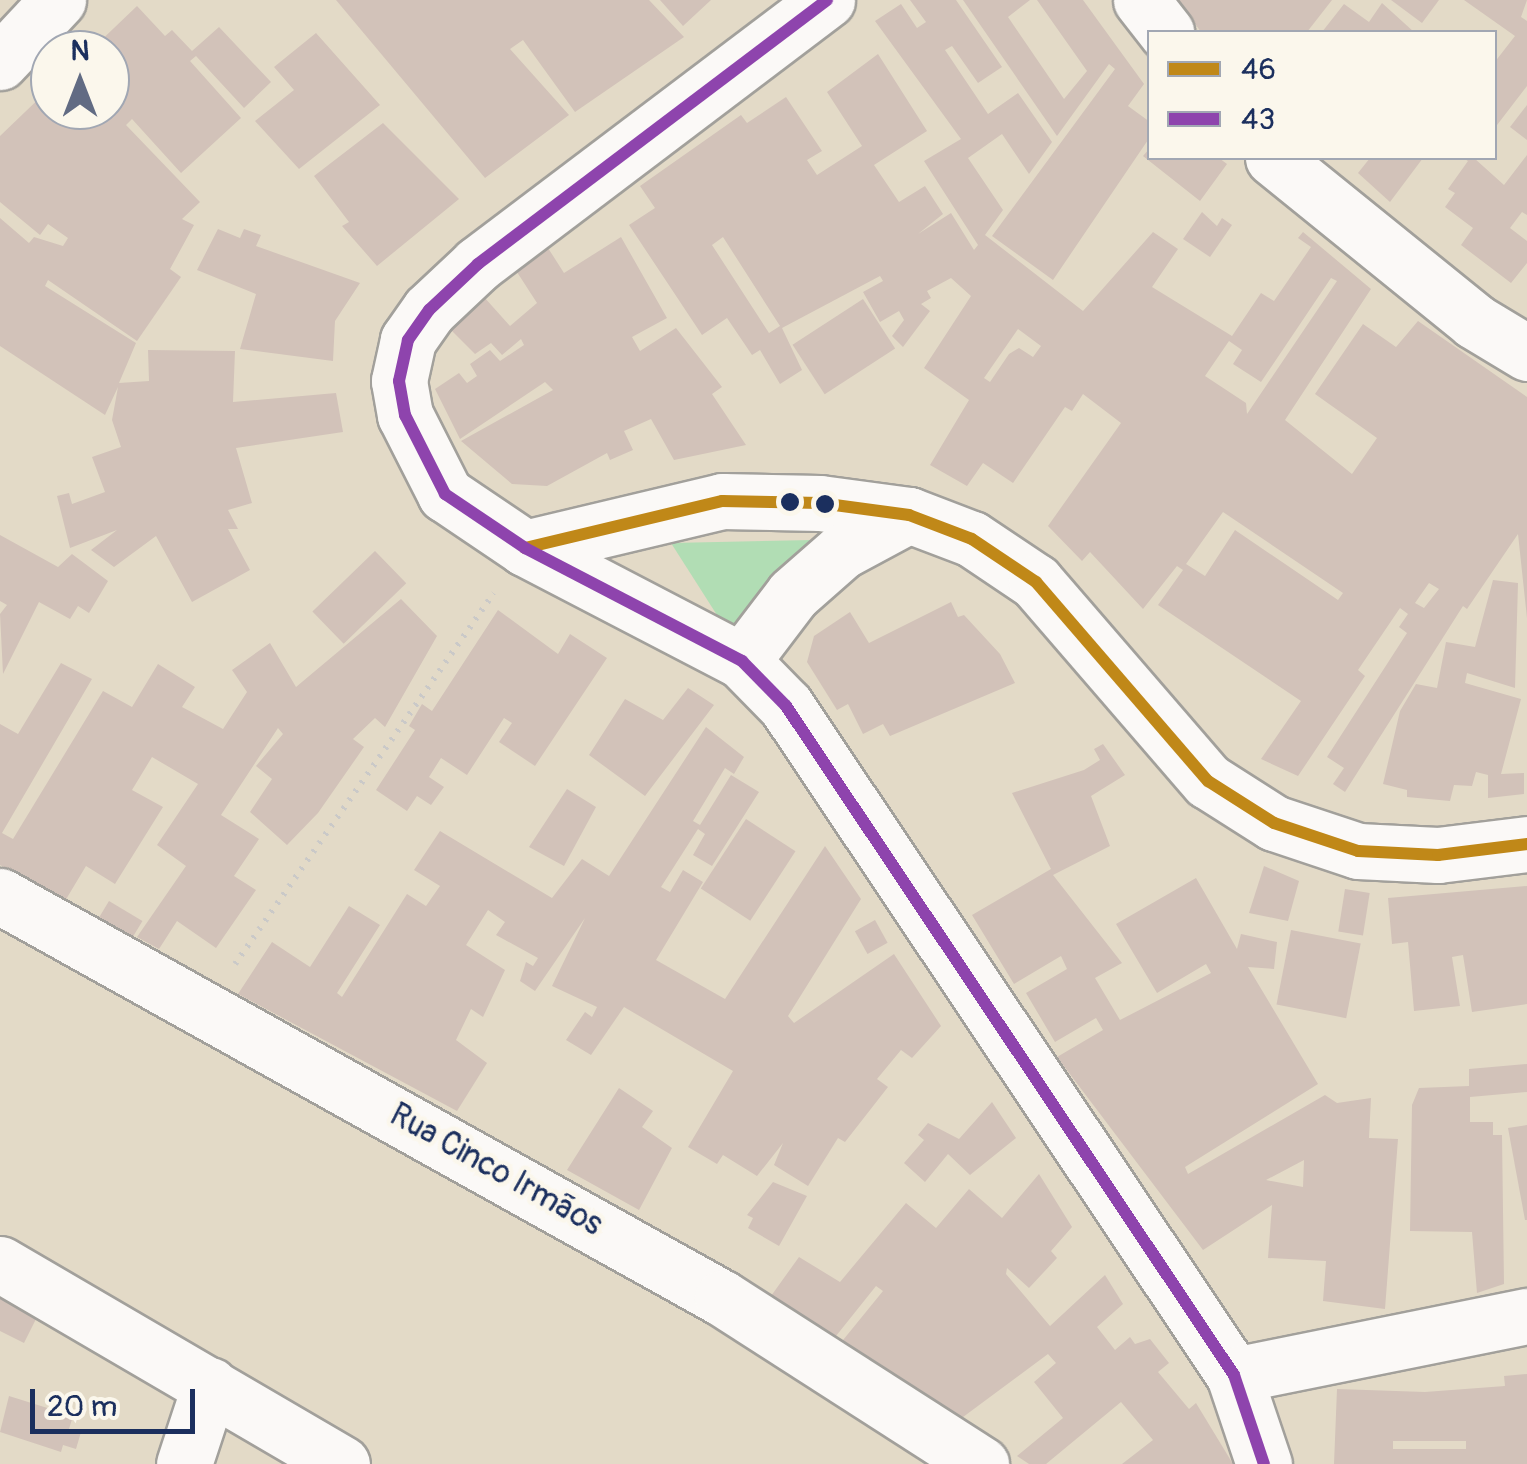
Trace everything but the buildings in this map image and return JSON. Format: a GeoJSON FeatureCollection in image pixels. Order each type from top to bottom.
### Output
{"type":"FeatureCollection","features":[{"type":"Feature","properties":{"kind":"street"},"geometry":{"type":"LineString","coordinates":[[0,62],[58,0]]}},
{"type":"Feature","properties":{"kind":"street"},"geometry":{"type":"LineString","coordinates":[[827,0],[478,264],[428,310],[408,340],[399,381],[405,415],[446,494],[525,548],[742,661],[825,756],[1234,1375],[1264,1464]]}},
{"type":"Feature","properties":{"kind":"street"},"geometry":{"type":"LineString","coordinates":[[1141,0],[1164,30]]}},
{"type":"Feature","properties":{"kind":"street"},"geometry":{"type":"LineString","coordinates":[[1275,160],[1474,320],[1527,353]]}},
{"type":"Feature","properties":{"kind":"street"},"geometry":{"type":"LineString","coordinates":[[525,548],[722,501],[820,503],[909,515],[972,540],[1036,582],[1208,781],[1274,824],[1358,851],[1438,856],[1527,844]]}},
{"type":"Feature","properties":{"kind":"street"},"geometry":{"type":"LineString","coordinates":[[742,661],[793,594],[842,552],[909,515]]}},
{"type":"Feature","properties":{"kind":"street","name":"Rua Cinco Irmãos"},"geometry":{"type":"LineString","coordinates":[[0,896],[722,1298],[981,1464]]}},
{"type":"Feature","properties":{"kind":"street"},"geometry":{"type":"LineString","coordinates":[[0,1264],[342,1464]]}},
{"type":"Feature","properties":{"kind":"street"},"geometry":{"type":"LineString","coordinates":[[1234,1375],[1527,1316]]}},
{"type":"Feature","properties":{"kind":"street"},"geometry":{"type":"LineString","coordinates":[[184,1464],[210,1385]]}},
{"type":"Feature","properties":{"kind":"path"},"geometry":{"type":"LineString","coordinates":[[203,1010],[525,548]]}},
{"type":"Feature","properties":{"kind":"green space"},"geometry":{"type":"Polygon","coordinates":[[[813,540],[731,637],[671,543],[813,540]]]}},
{"type":"Feature","properties":{"kind":"transit line","name":"43"},"geometry":{"type":"LineString","coordinates":[[827,0],[478,264],[429,310],[408,340],[399,381],[405,415],[445,494],[525,548],[742,661],[786,706],[1234,1375],[1264,1464]]}},
{"type":"Feature","properties":{"kind":"transit line","name":"46"},"geometry":{"type":"LineString","coordinates":[[525,548],[722,501],[820,503],[909,515],[972,539],[1036,582],[1208,781],[1274,823],[1358,851],[1438,855],[1527,844]]}}]}
